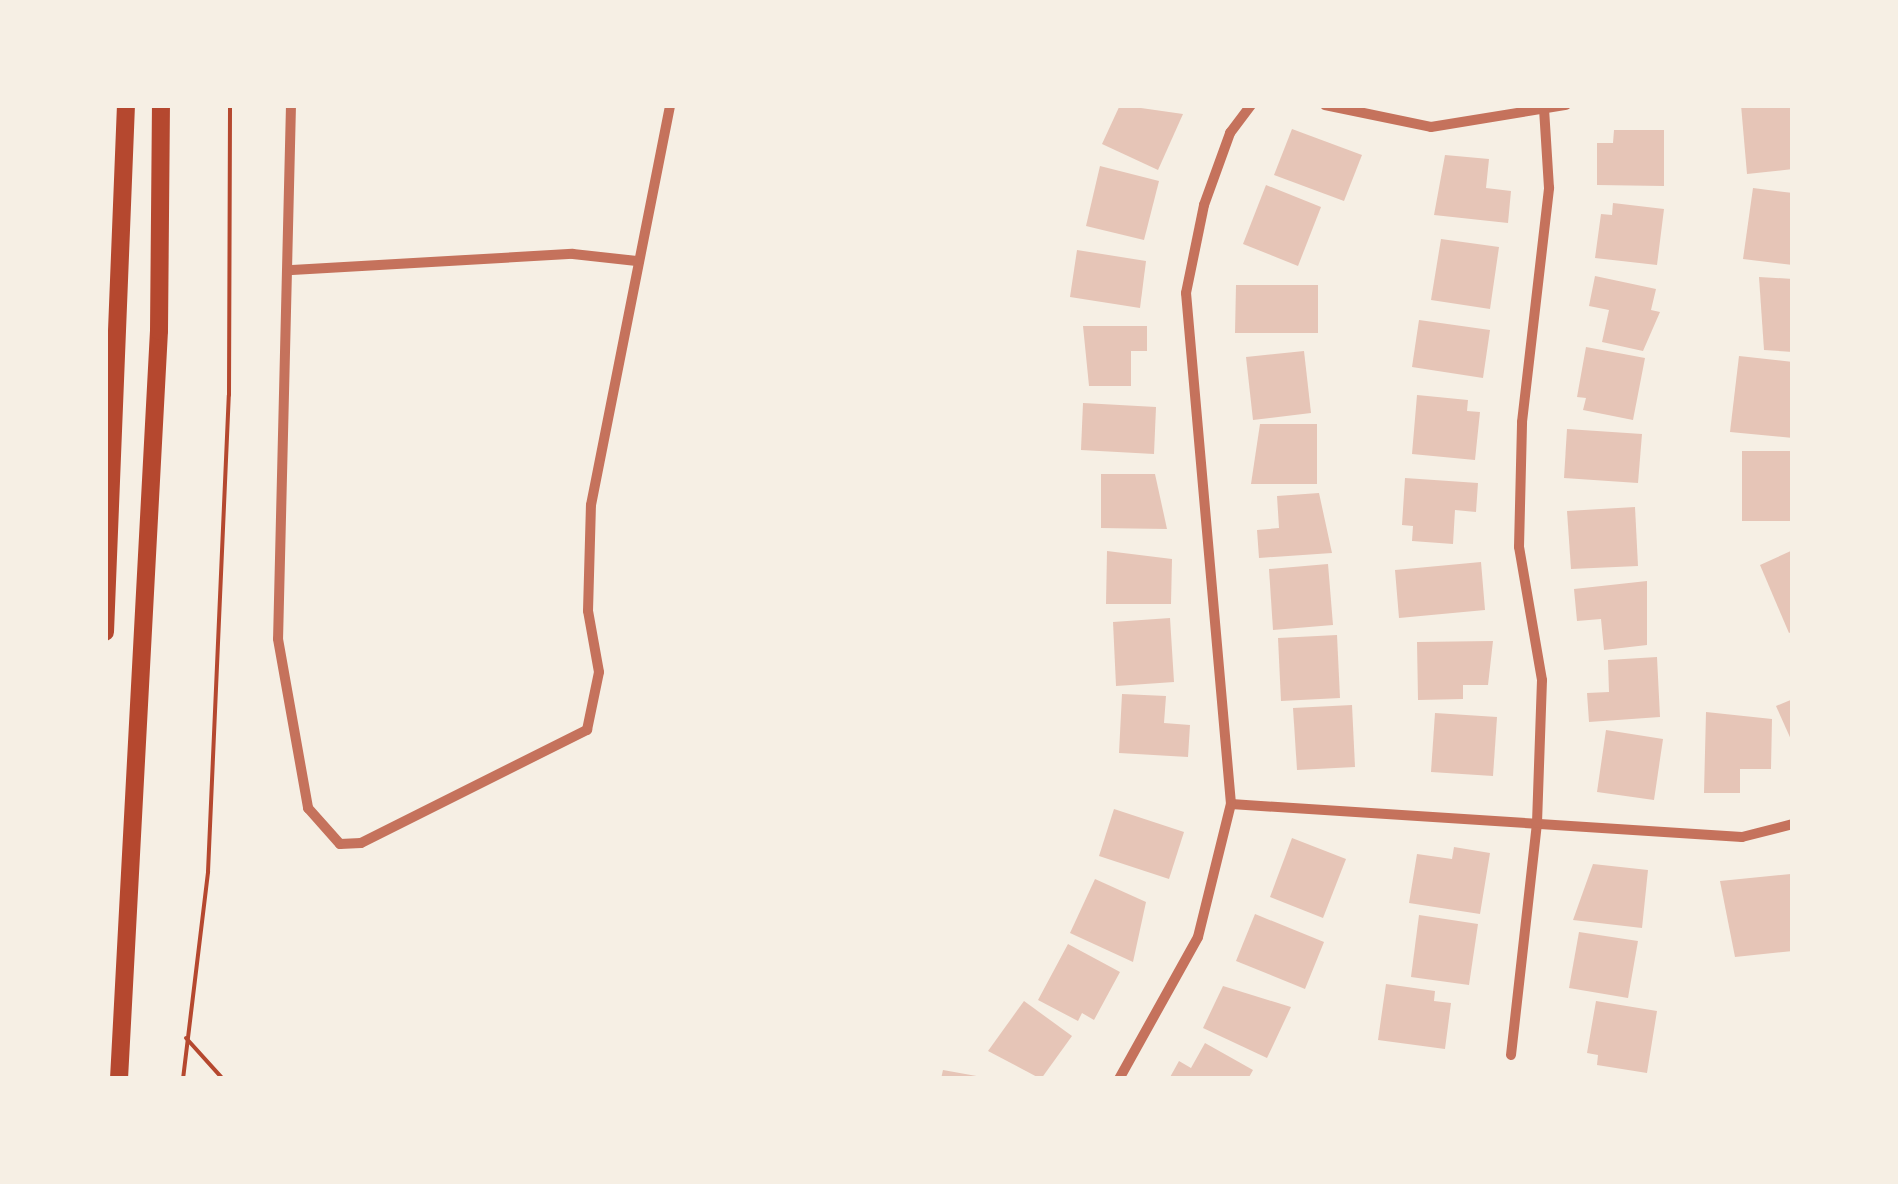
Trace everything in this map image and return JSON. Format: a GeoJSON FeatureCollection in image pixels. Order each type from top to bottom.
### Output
{"type":"FeatureCollection","features":[{"type":"Feature","properties":{"kind":"main road"},"geometry":{"type":"LineString","coordinates":[[105,632],[126,105]]}},
{"type":"Feature","properties":{"kind":"main road"},"geometry":{"type":"LineString","coordinates":[[119,1079],[159,330],[161,105]]}},
{"type":"Feature","properties":{"kind":"street"},"geometry":{"type":"LineString","coordinates":[[291,105],[292,270],[278,639],[308,808],[323,834],[360,843],[587,730],[599,672],[588,611],[591,505],[670,105]]}},
{"type":"Feature","properties":{"kind":"street"},"geometry":{"type":"LineString","coordinates":[[1119,1079],[1198,937],[1231,804],[1186,293],[1204,204],[1230,132],[1251,105]]}},
{"type":"Feature","properties":{"kind":"street"},"geometry":{"type":"LineString","coordinates":[[1325,105],[1430,127],[1566,105]]}},
{"type":"Feature","properties":{"kind":"street"},"geometry":{"type":"LineString","coordinates":[[1511,1055],[1537,823],[1542,680],[1519,547],[1522,422],[1549,188],[1544,108]]}},
{"type":"Feature","properties":{"kind":"street"},"geometry":{"type":"LineString","coordinates":[[292,270],[573,254],[638,262]]}},
{"type":"Feature","properties":{"kind":"street"},"geometry":{"type":"LineString","coordinates":[[1231,804],[1742,837],[1793,824]]}},
{"type":"Feature","properties":{"kind":"path"},"geometry":{"type":"LineString","coordinates":[[183,1079],[209,852],[229,395],[230,105]]}},
{"type":"Feature","properties":{"kind":"path"},"geometry":{"type":"LineString","coordinates":[[186,1038],[223,1079]]}},
{"type":"Feature","properties":{"kind":"building"},"geometry":{"type":"Polygon","coordinates":[[[1120,105],[1183,114],[1158,170],[1102,144],[1120,105]]]}},
{"type":"Feature","properties":{"kind":"building"},"geometry":{"type":"Polygon","coordinates":[[[1741,105],[1793,105],[1793,169],[1747,174],[1741,105]]]}},
{"type":"Feature","properties":{"kind":"building"},"geometry":{"type":"Polygon","coordinates":[[[1292,129],[1362,155],[1344,201],[1274,175],[1292,129]]]}},
{"type":"Feature","properties":{"kind":"building"},"geometry":{"type":"Polygon","coordinates":[[[1614,130],[1664,130],[1664,186],[1597,185],[1597,143],[1613,143],[1614,130]]]}},
{"type":"Feature","properties":{"kind":"building"},"geometry":{"type":"Polygon","coordinates":[[[1445,155],[1489,159],[1486,188],[1511,191],[1508,223],[1434,215],[1445,155]]]}},
{"type":"Feature","properties":{"kind":"building"},"geometry":{"type":"Polygon","coordinates":[[[1100,166],[1159,181],[1144,240],[1086,226],[1100,166]]]}},
{"type":"Feature","properties":{"kind":"building"},"geometry":{"type":"Polygon","coordinates":[[[1266,185],[1321,207],[1298,266],[1243,244],[1266,185]]]}},
{"type":"Feature","properties":{"kind":"building"},"geometry":{"type":"Polygon","coordinates":[[[1753,188],[1793,193],[1793,265],[1743,259],[1753,188]]]}},
{"type":"Feature","properties":{"kind":"building"},"geometry":{"type":"Polygon","coordinates":[[[1613,203],[1664,209],[1657,265],[1595,258],[1601,214],[1612,215],[1613,203]]]}},
{"type":"Feature","properties":{"kind":"building"},"geometry":{"type":"Polygon","coordinates":[[[1441,239],[1499,247],[1490,309],[1431,300],[1441,239]]]}},
{"type":"Feature","properties":{"kind":"building"},"geometry":{"type":"Polygon","coordinates":[[[1077,250],[1146,261],[1140,308],[1070,297],[1077,250]]]}},
{"type":"Feature","properties":{"kind":"building"},"geometry":{"type":"Polygon","coordinates":[[[1595,276],[1656,289],[1651,310],[1660,312],[1643,351],[1602,342],[1609,310],[1589,306],[1595,276]]]}},
{"type":"Feature","properties":{"kind":"building"},"geometry":{"type":"Polygon","coordinates":[[[1759,277],[1793,279],[1793,352],[1764,350],[1759,277]]]}},
{"type":"Feature","properties":{"kind":"building"},"geometry":{"type":"Polygon","coordinates":[[[1236,285],[1318,285],[1318,333],[1235,333],[1236,285]]]}},
{"type":"Feature","properties":{"kind":"building"},"geometry":{"type":"Polygon","coordinates":[[[1419,320],[1490,330],[1483,378],[1412,367],[1419,320]]]}},
{"type":"Feature","properties":{"kind":"building"},"geometry":{"type":"Polygon","coordinates":[[[1083,326],[1147,326],[1147,351],[1131,351],[1131,386],[1089,386],[1083,326]]]}},
{"type":"Feature","properties":{"kind":"building"},"geometry":{"type":"Polygon","coordinates":[[[1586,347],[1645,358],[1633,420],[1583,410],[1586,398],[1577,397],[1586,347]]]}},
{"type":"Feature","properties":{"kind":"building"},"geometry":{"type":"Polygon","coordinates":[[[1304,351],[1311,413],[1253,420],[1246,357],[1304,351]]]}},
{"type":"Feature","properties":{"kind":"building"},"geometry":{"type":"Polygon","coordinates":[[[1739,356],[1793,362],[1793,438],[1730,432],[1739,356]]]}},
{"type":"Feature","properties":{"kind":"building"},"geometry":{"type":"Polygon","coordinates":[[[1417,395],[1468,400],[1467,411],[1480,412],[1475,460],[1412,454],[1417,395]]]}},
{"type":"Feature","properties":{"kind":"building"},"geometry":{"type":"Polygon","coordinates":[[[1083,403],[1156,407],[1154,454],[1081,450],[1083,403]]]}},
{"type":"Feature","properties":{"kind":"building"},"geometry":{"type":"Polygon","coordinates":[[[1260,424],[1317,424],[1317,484],[1251,484],[1260,424]]]}},
{"type":"Feature","properties":{"kind":"building"},"geometry":{"type":"Polygon","coordinates":[[[1567,429],[1642,434],[1638,483],[1564,478],[1567,429]]]}},
{"type":"Feature","properties":{"kind":"building"},"geometry":{"type":"Polygon","coordinates":[[[1742,451],[1793,451],[1793,521],[1742,521],[1742,451]]]}},
{"type":"Feature","properties":{"kind":"building"},"geometry":{"type":"Polygon","coordinates":[[[1101,474],[1155,474],[1167,529],[1101,528],[1101,474]]]}},
{"type":"Feature","properties":{"kind":"building"},"geometry":{"type":"Polygon","coordinates":[[[1405,478],[1478,483],[1476,512],[1455,510],[1453,544],[1412,541],[1413,526],[1402,525],[1405,478]]]}},
{"type":"Feature","properties":{"kind":"building"},"geometry":{"type":"Polygon","coordinates":[[[1319,493],[1332,553],[1259,558],[1257,530],[1279,528],[1277,496],[1319,493]]]}},
{"type":"Feature","properties":{"kind":"building"},"geometry":{"type":"Polygon","coordinates":[[[1635,507],[1638,566],[1571,569],[1567,511],[1635,507]]]}},
{"type":"Feature","properties":{"kind":"building"},"geometry":{"type":"Polygon","coordinates":[[[1793,550],[1793,631],[1789,633],[1760,565],[1793,550]]]}},
{"type":"Feature","properties":{"kind":"building"},"geometry":{"type":"Polygon","coordinates":[[[1107,551],[1172,559],[1171,604],[1106,604],[1107,551]]]}},
{"type":"Feature","properties":{"kind":"building"},"geometry":{"type":"Polygon","coordinates":[[[1481,562],[1485,610],[1399,618],[1395,570],[1481,562]]]}},
{"type":"Feature","properties":{"kind":"building"},"geometry":{"type":"Polygon","coordinates":[[[1328,564],[1333,625],[1273,630],[1269,569],[1328,564]]]}},
{"type":"Feature","properties":{"kind":"building"},"geometry":{"type":"Polygon","coordinates":[[[1647,581],[1647,645],[1604,650],[1601,619],[1577,621],[1574,589],[1647,581]]]}},
{"type":"Feature","properties":{"kind":"building"},"geometry":{"type":"Polygon","coordinates":[[[1170,618],[1174,682],[1116,686],[1113,622],[1170,618]]]}},
{"type":"Feature","properties":{"kind":"building"},"geometry":{"type":"Polygon","coordinates":[[[1337,635],[1340,698],[1281,701],[1278,638],[1337,635]]]}},
{"type":"Feature","properties":{"kind":"building"},"geometry":{"type":"Polygon","coordinates":[[[1493,641],[1488,685],[1463,685],[1463,699],[1418,700],[1417,642],[1493,641]]]}},
{"type":"Feature","properties":{"kind":"building"},"geometry":{"type":"Polygon","coordinates":[[[1657,657],[1660,717],[1589,722],[1587,693],[1609,692],[1608,660],[1657,657]]]}},
{"type":"Feature","properties":{"kind":"building"},"geometry":{"type":"Polygon","coordinates":[[[1122,694],[1166,696],[1164,723],[1190,725],[1188,757],[1119,753],[1122,694]]]}},
{"type":"Feature","properties":{"kind":"building"},"geometry":{"type":"Polygon","coordinates":[[[1793,699],[1793,744],[1776,706],[1793,699]]]}},
{"type":"Feature","properties":{"kind":"building"},"geometry":{"type":"Polygon","coordinates":[[[1352,705],[1355,767],[1297,770],[1293,708],[1352,705]]]}},
{"type":"Feature","properties":{"kind":"building"},"geometry":{"type":"Polygon","coordinates":[[[1706,712],[1772,719],[1771,769],[1740,769],[1740,793],[1704,793],[1706,712]]]}},
{"type":"Feature","properties":{"kind":"building"},"geometry":{"type":"Polygon","coordinates":[[[1435,713],[1497,717],[1493,776],[1431,772],[1435,713]]]}},
{"type":"Feature","properties":{"kind":"building"},"geometry":{"type":"Polygon","coordinates":[[[1606,730],[1663,739],[1654,800],[1597,792],[1606,730]]]}},
{"type":"Feature","properties":{"kind":"building"},"geometry":{"type":"Polygon","coordinates":[[[1114,809],[1184,832],[1169,879],[1099,856],[1114,809]]]}},
{"type":"Feature","properties":{"kind":"building"},"geometry":{"type":"Polygon","coordinates":[[[1292,838],[1346,859],[1323,918],[1270,897],[1292,838]]]}},
{"type":"Feature","properties":{"kind":"building"},"geometry":{"type":"Polygon","coordinates":[[[1454,847],[1490,853],[1480,914],[1409,903],[1417,854],[1452,859],[1454,847]]]}},
{"type":"Feature","properties":{"kind":"building"},"geometry":{"type":"Polygon","coordinates":[[[1593,864],[1648,870],[1642,928],[1573,920],[1593,864]]]}},
{"type":"Feature","properties":{"kind":"building"},"geometry":{"type":"Polygon","coordinates":[[[1791,874],[1793,951],[1735,957],[1720,881],[1791,874]]]}},
{"type":"Feature","properties":{"kind":"building"},"geometry":{"type":"Polygon","coordinates":[[[1095,879],[1146,902],[1133,962],[1070,933],[1095,879]]]}},
{"type":"Feature","properties":{"kind":"building"},"geometry":{"type":"Polygon","coordinates":[[[1255,914],[1324,942],[1305,989],[1236,961],[1255,914]]]}},
{"type":"Feature","properties":{"kind":"building"},"geometry":{"type":"Polygon","coordinates":[[[1419,915],[1478,924],[1469,985],[1411,977],[1419,915]]]}},
{"type":"Feature","properties":{"kind":"building"},"geometry":{"type":"Polygon","coordinates":[[[1579,932],[1638,941],[1628,998],[1569,988],[1579,932]]]}},
{"type":"Feature","properties":{"kind":"building"},"geometry":{"type":"Polygon","coordinates":[[[1068,944],[1120,972],[1094,1020],[1082,1013],[1078,1021],[1038,1000],[1068,944]]]}},
{"type":"Feature","properties":{"kind":"building"},"geometry":{"type":"Polygon","coordinates":[[[1386,984],[1435,991],[1434,1001],[1451,1003],[1445,1049],[1378,1040],[1386,984]]]}},
{"type":"Feature","properties":{"kind":"building"},"geometry":{"type":"Polygon","coordinates":[[[1223,986],[1291,1007],[1267,1058],[1203,1028],[1223,986]]]}},
{"type":"Feature","properties":{"kind":"building"},"geometry":{"type":"Polygon","coordinates":[[[1024,1001],[1072,1036],[1041,1079],[988,1051],[1024,1001]]]}},
{"type":"Feature","properties":{"kind":"building"},"geometry":{"type":"Polygon","coordinates":[[[1596,1001],[1657,1011],[1647,1073],[1597,1065],[1598,1055],[1587,1053],[1596,1001]]]}},
{"type":"Feature","properties":{"kind":"building"},"geometry":{"type":"Polygon","coordinates":[[[1205,1043],[1253,1070],[1248,1079],[1169,1079],[1179,1061],[1191,1068],[1205,1043]]]}},
{"type":"Feature","properties":{"kind":"building"},"geometry":{"type":"Polygon","coordinates":[[[943,1070],[982,1077],[941,1079],[943,1070]]]}}]}
